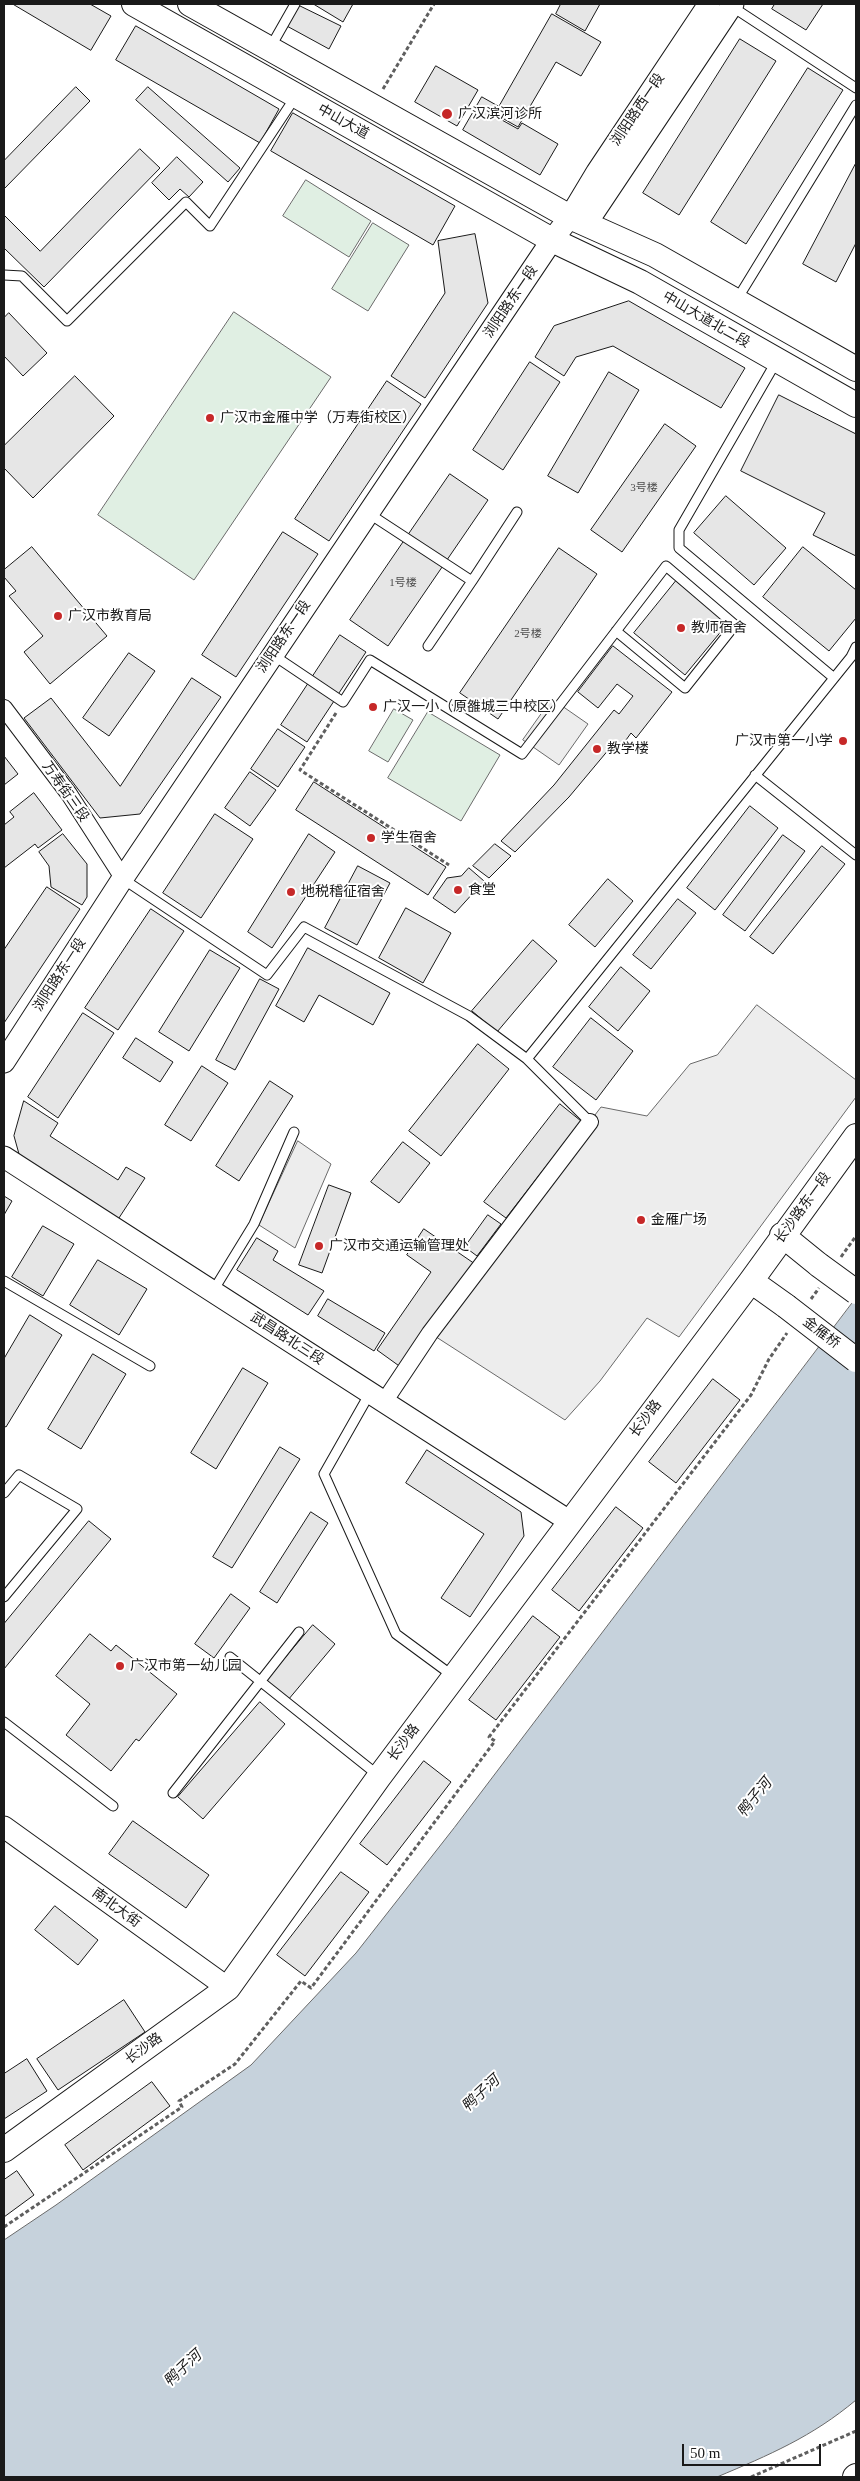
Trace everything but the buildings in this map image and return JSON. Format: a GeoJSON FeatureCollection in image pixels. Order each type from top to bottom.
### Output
{"type":"FeatureCollection","features":[{"type":"Feature","properties":{"kind":"main road","name":"中山大道"},"geometry":{"type":"LineString","coordinates":[[134,4],[552,240]]}},
{"type":"Feature","properties":{"kind":"main road","name":"中山大道"},"geometry":{"type":"LineString","coordinates":[[190,4],[578,221]]}},
{"type":"Feature","properties":{"kind":"main road"},"geometry":{"type":"LineString","coordinates":[[578,221],[655,255],[856,369]]}},
{"type":"Feature","properties":{"kind":"main road","name":"中山大道北二段"},"geometry":{"type":"LineString","coordinates":[[552,240],[640,282],[856,405]]}},
{"type":"Feature","properties":{"kind":"main road","name":"长沙路东一段"},"geometry":{"type":"LineString","coordinates":[[750,1282],[782,1235],[856,1136]]}},
{"type":"Feature","properties":{"kind":"main road"},"geometry":{"type":"LineString","coordinates":[[782,1235],[856,1292]]}},
{"type":"Feature","properties":{"kind":"main road","name":"金雁桥"},"geometry":{"type":"LineString","coordinates":[[750,1282],[856,1360]]}},
{"type":"Feature","properties":{"kind":"main road","name":"长沙路"},"geometry":{"type":"LineString","coordinates":[[4,2150],[228,1988],[379,1777],[750,1282]]}},
{"type":"Feature","properties":{"kind":"street","name":"浏阳路西一段"},"geometry":{"type":"LineString","coordinates":[[578,221],[597,172],[709,4]]}},
{"type":"Feature","properties":{"kind":"street"},"geometry":{"type":"LineString","coordinates":[[578,221],[732,5]]}},
{"type":"Feature","properties":{"kind":"street","name":"浏阳路东一段"},"geometry":{"type":"LineString","coordinates":[[4,1062],[123,878],[552,240],[578,221]]}},
{"type":"Feature","properties":{"kind":"street","name":"万寿街三段"},"geometry":{"type":"LineString","coordinates":[[4,708],[69,794],[123,878]]}},
{"type":"Feature","properties":{"kind":"street"},"geometry":{"type":"LineString","coordinates":[[377,1397],[430,1333],[590,1122]]}},
{"type":"Feature","properties":{"kind":"street","name":"武昌路北三段"},"geometry":{"type":"LineString","coordinates":[[4,1157],[569,1521]]}},
{"type":"Feature","properties":{"kind":"street","name":"南北大街"},"geometry":{"type":"LineString","coordinates":[[4,1827],[228,1988]]}},
{"type":"Feature","properties":{"kind":"lane"},"geometry":{"type":"LineString","coordinates":[[270,48],[295,4]]}},
{"type":"Feature","properties":{"kind":"lane"},"geometry":{"type":"LineString","coordinates":[[732,5],[856,88]]}},
{"type":"Feature","properties":{"kind":"lane"},"geometry":{"type":"LineString","coordinates":[[4,274],[22,276],[67,321],[186,202],[210,226],[296,96]]}},
{"type":"Feature","properties":{"kind":"lane"},"geometry":{"type":"LineString","coordinates":[[736,301],[856,104]]}},
{"type":"Feature","properties":{"kind":"lane"},"geometry":{"type":"LineString","coordinates":[[777,360],[679,530],[679,548],[834,678]]}},
{"type":"Feature","properties":{"kind":"lane"},"geometry":{"type":"LineString","coordinates":[[368,512],[472,581]]}},
{"type":"Feature","properties":{"kind":"lane"},"geometry":{"type":"LineString","coordinates":[[428,646],[517,512]]}},
{"type":"Feature","properties":{"kind":"lane"},"geometry":{"type":"LineString","coordinates":[[272,655],[343,702],[370,660],[522,754],[616,631],[666,566],[735,625],[685,688],[616,631]]}},
{"type":"Feature","properties":{"kind":"lane"},"geometry":{"type":"LineString","coordinates":[[527,1059],[834,678],[856,647]]}},
{"type":"Feature","properties":{"kind":"lane"},"geometry":{"type":"LineString","coordinates":[[756,775],[856,856]]}},
{"type":"Feature","properties":{"kind":"lane"},"geometry":{"type":"LineString","coordinates":[[123,878],[267,975],[304,927],[469,1016],[527,1059],[590,1122]]}},
{"type":"Feature","properties":{"kind":"lane"},"geometry":{"type":"LineString","coordinates":[[213,1291],[254,1224],[294,1132]]}},
{"type":"Feature","properties":{"kind":"lane"},"geometry":{"type":"LineString","coordinates":[[4,1281],[150,1366]]}},
{"type":"Feature","properties":{"kind":"lane"},"geometry":{"type":"LineString","coordinates":[[377,1397],[324,1474],[396,1634],[454,1676]]}},
{"type":"Feature","properties":{"kind":"lane"},"geometry":{"type":"LineString","coordinates":[[4,1493],[20,1475],[77,1509],[4,1597]]}},
{"type":"Feature","properties":{"kind":"lane"},"geometry":{"type":"LineString","coordinates":[[173,1793],[299,1632]]}},
{"type":"Feature","properties":{"kind":"lane"},"geometry":{"type":"LineString","coordinates":[[230,1657],[379,1777]]}},
{"type":"Feature","properties":{"kind":"lane"},"geometry":{"type":"LineString","coordinates":[[4,1722],[113,1806]]}},
{"type":"Feature","properties":{"kind":"path"},"geometry":{"type":"LineString","coordinates":[[373,106],[434,4]]}},
{"type":"Feature","properties":{"kind":"path"},"geometry":{"type":"LineString","coordinates":[[343,702],[300,770],[449,865]]}},
{"type":"Feature","properties":{"kind":"path"},"geometry":{"type":"LineString","coordinates":[[4,2227],[182,2107],[180,2101],[235,2064],[301,1982],[311,1988],[495,1741],[489,1737],[752,1395],[794,1313],[827,1268],[856,1236]]}},
{"type":"Feature","properties":{"kind":"path"},"geometry":{"type":"LineString","coordinates":[[751,2477],[856,2431]]}},
{"type":"Feature","properties":{"kind":"green space"},"geometry":{"type":"Polygon","coordinates":[[[306,180],[371,221],[349,257],[283,216],[306,180]]]}},
{"type":"Feature","properties":{"kind":"green space"},"geometry":{"type":"Polygon","coordinates":[[[373,223],[409,245],[368,311],[332,289],[373,223]]]}},
{"type":"Feature","properties":{"kind":"green space"},"geometry":{"type":"Polygon","coordinates":[[[234,312],[331,377],[194,580],[98,515],[234,312]]]}},
{"type":"Feature","properties":{"kind":"green space"},"geometry":{"type":"Polygon","coordinates":[[[394,709],[413,720],[388,762],[369,751],[394,709]]]}},
{"type":"Feature","properties":{"kind":"green space"},"geometry":{"type":"Polygon","coordinates":[[[428,712],[500,755],[461,821],[388,778],[428,712]]]}},
{"type":"Feature","properties":{"kind":"shaded area"},"geometry":{"type":"Polygon","coordinates":[[[552,699],[588,724],[559,765],[523,740],[552,699]]]}},
{"type":"Feature","properties":{"kind":"shaded area","name":"金雁广场"},"geometry":{"type":"Polygon","coordinates":[[[757,1005],[856,1080],[856,1097],[679,1337],[647,1318],[600,1381],[565,1420],[430,1333],[601,1107],[647,1116],[690,1064],[717,1055],[757,1005]]]}},
{"type":"Feature","properties":{"kind":"shaded area"},"geometry":{"type":"Polygon","coordinates":[[[298,1141],[331,1164],[295,1248],[259,1225],[298,1141]]]}},
{"type":"Feature","properties":{"kind":"water","name":"鸭子河"},"geometry":{"type":"Polygon","coordinates":[[[856,1298],[856,2400],[823,2425],[790,2444],[717,2477],[4,2477],[4,2240],[56,2205],[251,2065],[356,1953],[454,1828],[856,1298]]]}},
{"type":"Feature","properties":{"kind":"place","name":"广汉滨河诊所"},"geometry":{"type":"Point","coordinates":[447,114]}},
{"type":"Feature","properties":{"kind":"place","name":"广汉市金雁中学（万寿街校区）"},"geometry":{"type":"Point","coordinates":[210,418]}},
{"type":"Feature","properties":{"kind":"place","name":"广汉市教育局"},"geometry":{"type":"Point","coordinates":[58,616]}},
{"type":"Feature","properties":{"kind":"place","name":"教师宿舍"},"geometry":{"type":"Point","coordinates":[681,628]}},
{"type":"Feature","properties":{"kind":"place","name":"广汉一小（原雒城三中校区）"},"geometry":{"type":"Point","coordinates":[373,707]}},
{"type":"Feature","properties":{"kind":"place","name":"广汉市第一小学"},"geometry":{"type":"Point","coordinates":[843,741]}},
{"type":"Feature","properties":{"kind":"place","name":"教学楼"},"geometry":{"type":"Point","coordinates":[597,749]}},
{"type":"Feature","properties":{"kind":"place","name":"学生宿舍"},"geometry":{"type":"Point","coordinates":[371,838]}},
{"type":"Feature","properties":{"kind":"place","name":"食堂"},"geometry":{"type":"Point","coordinates":[458,890]}},
{"type":"Feature","properties":{"kind":"place","name":"地税稽征宿舍"},"geometry":{"type":"Point","coordinates":[291,892]}},
{"type":"Feature","properties":{"kind":"place","name":"金雁广场"},"geometry":{"type":"Point","coordinates":[641,1220]}},
{"type":"Feature","properties":{"kind":"place","name":"广汉市交通运输管理处"},"geometry":{"type":"Point","coordinates":[319,1246]}},
{"type":"Feature","properties":{"kind":"place","name":"广汉市第一幼儿园"},"geometry":{"type":"Point","coordinates":[120,1666]}}]}
